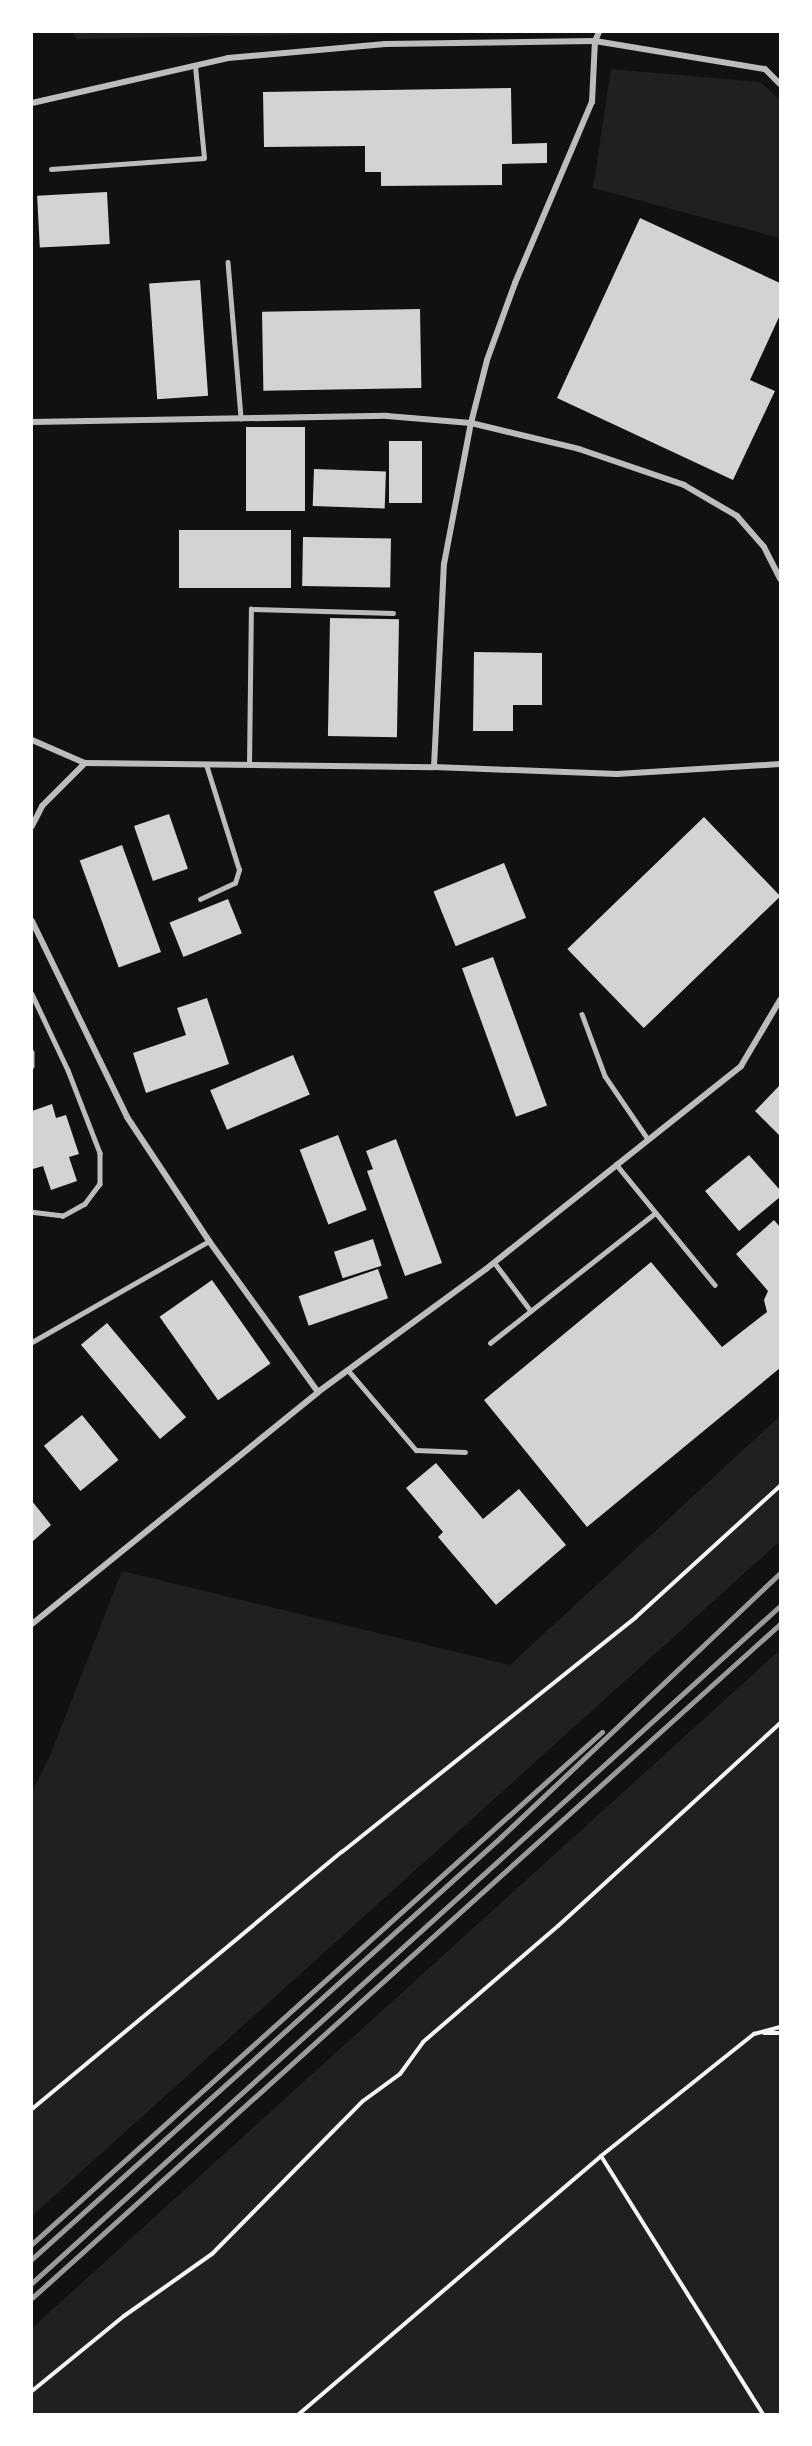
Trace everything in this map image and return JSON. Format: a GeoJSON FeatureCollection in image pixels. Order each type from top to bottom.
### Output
{"type":"FeatureCollection","features":[{"type":"Feature","properties":{"kind":"street"},"geometry":{"type":"LineString","coordinates":[[434,767],[444,564],[471,423],[487,360],[515,283],[592,102],[595,41],[599,32]]}},
{"type":"Feature","properties":{"kind":"street"},"geometry":{"type":"LineString","coordinates":[[32,103],[228,58],[385,44],[595,41],[765,69],[780,84]]}},
{"type":"Feature","properties":{"kind":"street"},"geometry":{"type":"LineString","coordinates":[[32,422],[387,416],[471,423],[579,449],[684,486],[737,516],[764,547],[780,579]]}},
{"type":"Feature","properties":{"kind":"street"},"geometry":{"type":"LineString","coordinates":[[32,740],[85,763],[434,767],[617,774],[780,764]]}},
{"type":"Feature","properties":{"kind":"street"},"geometry":{"type":"LineString","coordinates":[[32,826],[42,806],[85,763]]}},
{"type":"Feature","properties":{"kind":"street"},"geometry":{"type":"LineString","coordinates":[[32,921],[127,1117],[209,1241],[318,1392]]}},
{"type":"Feature","properties":{"kind":"street"},"geometry":{"type":"LineString","coordinates":[[32,1624],[318,1392],[494,1262],[741,1066],[780,1000]]}},
{"type":"Feature","properties":{"kind":"lane"},"geometry":{"type":"LineString","coordinates":[[51,169],[204,158],[195,66]]}},
{"type":"Feature","properties":{"kind":"lane"},"geometry":{"type":"LineString","coordinates":[[228,262],[241,418]]}},
{"type":"Feature","properties":{"kind":"lane"},"geometry":{"type":"LineString","coordinates":[[249,765],[251,609],[393,613]]}},
{"type":"Feature","properties":{"kind":"lane"},"geometry":{"type":"LineString","coordinates":[[200,899],[235,883],[239,870],[206,765]]}},
{"type":"Feature","properties":{"kind":"lane"},"geometry":{"type":"LineString","coordinates":[[32,994],[68,1070],[100,1153],[100,1184],[85,1204],[63,1216],[32,1212]]}},
{"type":"Feature","properties":{"kind":"lane"},"geometry":{"type":"LineString","coordinates":[[582,1014],[605,1076],[648,1139]]}},
{"type":"Feature","properties":{"kind":"lane"},"geometry":{"type":"LineString","coordinates":[[32,1052],[32,1066]]}},
{"type":"Feature","properties":{"kind":"lane"},"geometry":{"type":"LineString","coordinates":[[616,1164],[715,1285]]}},
{"type":"Feature","properties":{"kind":"lane"},"geometry":{"type":"LineString","coordinates":[[490,1343],[655,1213]]}},
{"type":"Feature","properties":{"kind":"lane"},"geometry":{"type":"LineString","coordinates":[[32,1342],[209,1241]]}},
{"type":"Feature","properties":{"kind":"lane"},"geometry":{"type":"LineString","coordinates":[[494,1262],[531,1311]]}},
{"type":"Feature","properties":{"kind":"lane"},"geometry":{"type":"LineString","coordinates":[[348,1370],[416,1450],[465,1452]]}},
{"type":"Feature","properties":{"kind":"path"},"geometry":{"type":"LineString","coordinates":[[32,2109],[342,1852],[636,1617],[780,1486]]}},
{"type":"Feature","properties":{"kind":"path"},"geometry":{"type":"LineString","coordinates":[[32,2391],[124,2316],[212,2254],[363,2101],[400,2074],[423,2042],[558,1926],[780,1723]]}},
{"type":"Feature","properties":{"kind":"path"},"geometry":{"type":"LineString","coordinates":[[299,2415],[600,2156],[754,2034],[780,2027]]}},
{"type":"Feature","properties":{"kind":"path"},"geometry":{"type":"LineString","coordinates":[[754,2034],[780,2033]]}},
{"type":"Feature","properties":{"kind":"path"},"geometry":{"type":"LineString","coordinates":[[600,2156],[763,2415]]}},
{"type":"Feature","properties":{"kind":"shaded area"},"geometry":{"type":"Polygon","coordinates":[[[72,32],[448,32],[77,39],[72,32]]]}},
{"type":"Feature","properties":{"kind":"shaded area"},"geometry":{"type":"Polygon","coordinates":[[[611,69],[760,82],[780,100],[780,238],[593,188],[611,69]]]}},
{"type":"Feature","properties":{"kind":"shaded area"},"geometry":{"type":"Polygon","coordinates":[[[780,1416],[780,1541],[32,2216],[32,1792],[50,1756],[122,1571],[510,1665],[780,1416]]]}},
{"type":"Feature","properties":{"kind":"shaded area"},"geometry":{"type":"Polygon","coordinates":[[[780,1650],[780,2414],[32,2414],[32,2328],[780,1650]]]}},
{"type":"Feature","properties":{"kind":"building"},"geometry":{"type":"Polygon","coordinates":[[[511,88],[512,144],[547,143],[547,163],[502,164],[502,185],[381,186],[381,172],[365,172],[365,146],[264,147],[263,92],[511,88]]]}},
{"type":"Feature","properties":{"kind":"building"},"geometry":{"type":"Polygon","coordinates":[[[107,192],[110,244],[40,248],[37,196],[107,192]]]}},
{"type":"Feature","properties":{"kind":"building"},"geometry":{"type":"Polygon","coordinates":[[[640,218],[780,283],[780,315],[750,380],[775,391],[733,480],[557,398],[640,218]]]}},
{"type":"Feature","properties":{"kind":"building"},"geometry":{"type":"Polygon","coordinates":[[[200,280],[208,396],[157,399],[149,284],[200,280]]]}},
{"type":"Feature","properties":{"kind":"building"},"geometry":{"type":"Polygon","coordinates":[[[420,309],[421,388],[263,391],[262,312],[420,309]]]}},
{"type":"Feature","properties":{"kind":"building"},"geometry":{"type":"Polygon","coordinates":[[[246,427],[305,427],[305,511],[246,511],[246,427]]]}},
{"type":"Feature","properties":{"kind":"building"},"geometry":{"type":"Polygon","coordinates":[[[389,441],[422,441],[422,503],[389,503],[389,441]]]}},
{"type":"Feature","properties":{"kind":"building"},"geometry":{"type":"Polygon","coordinates":[[[314,469],[386,472],[385,508],[313,506],[314,469]]]}},
{"type":"Feature","properties":{"kind":"building"},"geometry":{"type":"Polygon","coordinates":[[[179,530],[291,530],[291,588],[179,588],[179,530]]]}},
{"type":"Feature","properties":{"kind":"building"},"geometry":{"type":"Polygon","coordinates":[[[303,537],[391,539],[390,588],[302,586],[303,537]]]}},
{"type":"Feature","properties":{"kind":"building"},"geometry":{"type":"Polygon","coordinates":[[[330,618],[399,619],[397,737],[328,736],[330,618]]]}},
{"type":"Feature","properties":{"kind":"building"},"geometry":{"type":"Polygon","coordinates":[[[474,652],[542,653],[542,705],[513,705],[513,731],[473,731],[474,652]]]}},
{"type":"Feature","properties":{"kind":"building"},"geometry":{"type":"Polygon","coordinates":[[[169,814],[188,869],[153,881],[134,826],[169,814]]]}},
{"type":"Feature","properties":{"kind":"building"},"geometry":{"type":"Polygon","coordinates":[[[704,817],[780,897],[644,1028],[567,949],[704,817]]]}},
{"type":"Feature","properties":{"kind":"building"},"geometry":{"type":"Polygon","coordinates":[[[122,845],[161,952],[119,968],[80,860],[122,845]]]}},
{"type":"Feature","properties":{"kind":"building"},"geometry":{"type":"Polygon","coordinates":[[[504,863],[526,918],[456,946],[434,891],[504,863]]]}},
{"type":"Feature","properties":{"kind":"building"},"geometry":{"type":"Polygon","coordinates":[[[228,899],[242,933],[183,957],[170,923],[228,899]]]}},
{"type":"Feature","properties":{"kind":"building"},"geometry":{"type":"Polygon","coordinates":[[[493,957],[547,1105],[516,1117],[462,968],[493,957]]]}},
{"type":"Feature","properties":{"kind":"building"},"geometry":{"type":"Polygon","coordinates":[[[207,998],[229,1064],[146,1093],[133,1053],[186,1035],[177,1008],[207,998]]]}},
{"type":"Feature","properties":{"kind":"building"},"geometry":{"type":"Polygon","coordinates":[[[293,1055],[310,1095],[227,1130],[210,1090],[293,1055]]]}},
{"type":"Feature","properties":{"kind":"building"},"geometry":{"type":"Polygon","coordinates":[[[779,1086],[780,1088],[780,1136],[755,1111],[779,1086]]]}},
{"type":"Feature","properties":{"kind":"building"},"geometry":{"type":"Polygon","coordinates":[[[52,1104],[56,1118],[66,1115],[79,1154],[69,1157],[77,1181],[51,1190],[43,1166],[33,1169],[32,1166],[32,1111],[52,1104]]]}},
{"type":"Feature","properties":{"kind":"building"},"geometry":{"type":"Polygon","coordinates":[[[338,1135],[367,1210],[328,1224],[300,1150],[338,1135]]]}},
{"type":"Feature","properties":{"kind":"building"},"geometry":{"type":"Polygon","coordinates":[[[396,1139],[442,1263],[405,1276],[367,1171],[373,1169],[366,1151],[396,1139]]]}},
{"type":"Feature","properties":{"kind":"building"},"geometry":{"type":"Polygon","coordinates":[[[749,1155],[780,1190],[780,1197],[739,1231],[705,1191],[749,1155]]]}},
{"type":"Feature","properties":{"kind":"building"},"geometry":{"type":"Polygon","coordinates":[[[774,1220],[780,1227],[780,1368],[587,1527],[484,1400],[651,1262],[722,1347],[767,1312],[764,1300],[768,1291],[736,1254],[774,1220]]]}},
{"type":"Feature","properties":{"kind":"building"},"geometry":{"type":"Polygon","coordinates":[[[373,1239],[382,1266],[343,1278],[334,1252],[373,1239]]]}},
{"type":"Feature","properties":{"kind":"building"},"geometry":{"type":"Polygon","coordinates":[[[378,1269],[388,1298],[309,1326],[299,1296],[378,1269]]]}},
{"type":"Feature","properties":{"kind":"building"},"geometry":{"type":"Polygon","coordinates":[[[212,1280],[271,1364],[218,1400],[160,1317],[212,1280]]]}},
{"type":"Feature","properties":{"kind":"building"},"geometry":{"type":"Polygon","coordinates":[[[107,1323],[186,1417],[160,1439],[81,1345],[107,1323]]]}},
{"type":"Feature","properties":{"kind":"building"},"geometry":{"type":"Polygon","coordinates":[[[82,1415],[119,1460],[80,1491],[44,1446],[82,1415]]]}},
{"type":"Feature","properties":{"kind":"building"},"geometry":{"type":"Polygon","coordinates":[[[436,1463],[483,1519],[519,1489],[566,1545],[496,1605],[438,1537],[443,1532],[406,1488],[436,1463]]]}},
{"type":"Feature","properties":{"kind":"building"},"geometry":{"type":"Polygon","coordinates":[[[32,1501],[51,1525],[32,1542],[32,1501]]]}},
{"type":"Feature","properties":{"kind":"railway"},"geometry":{"type":"LineString","coordinates":[[32,2259],[501,1837],[780,1573]]}},
{"type":"Feature","properties":{"kind":"railway"},"geometry":{"type":"LineString","coordinates":[[32,2283],[780,1606]]}},
{"type":"Feature","properties":{"kind":"railway"},"geometry":{"type":"LineString","coordinates":[[32,2298],[780,1624]]}},
{"type":"Feature","properties":{"kind":"railway"},"geometry":{"type":"LineString","coordinates":[[32,2244],[602,1732]]}}]}
